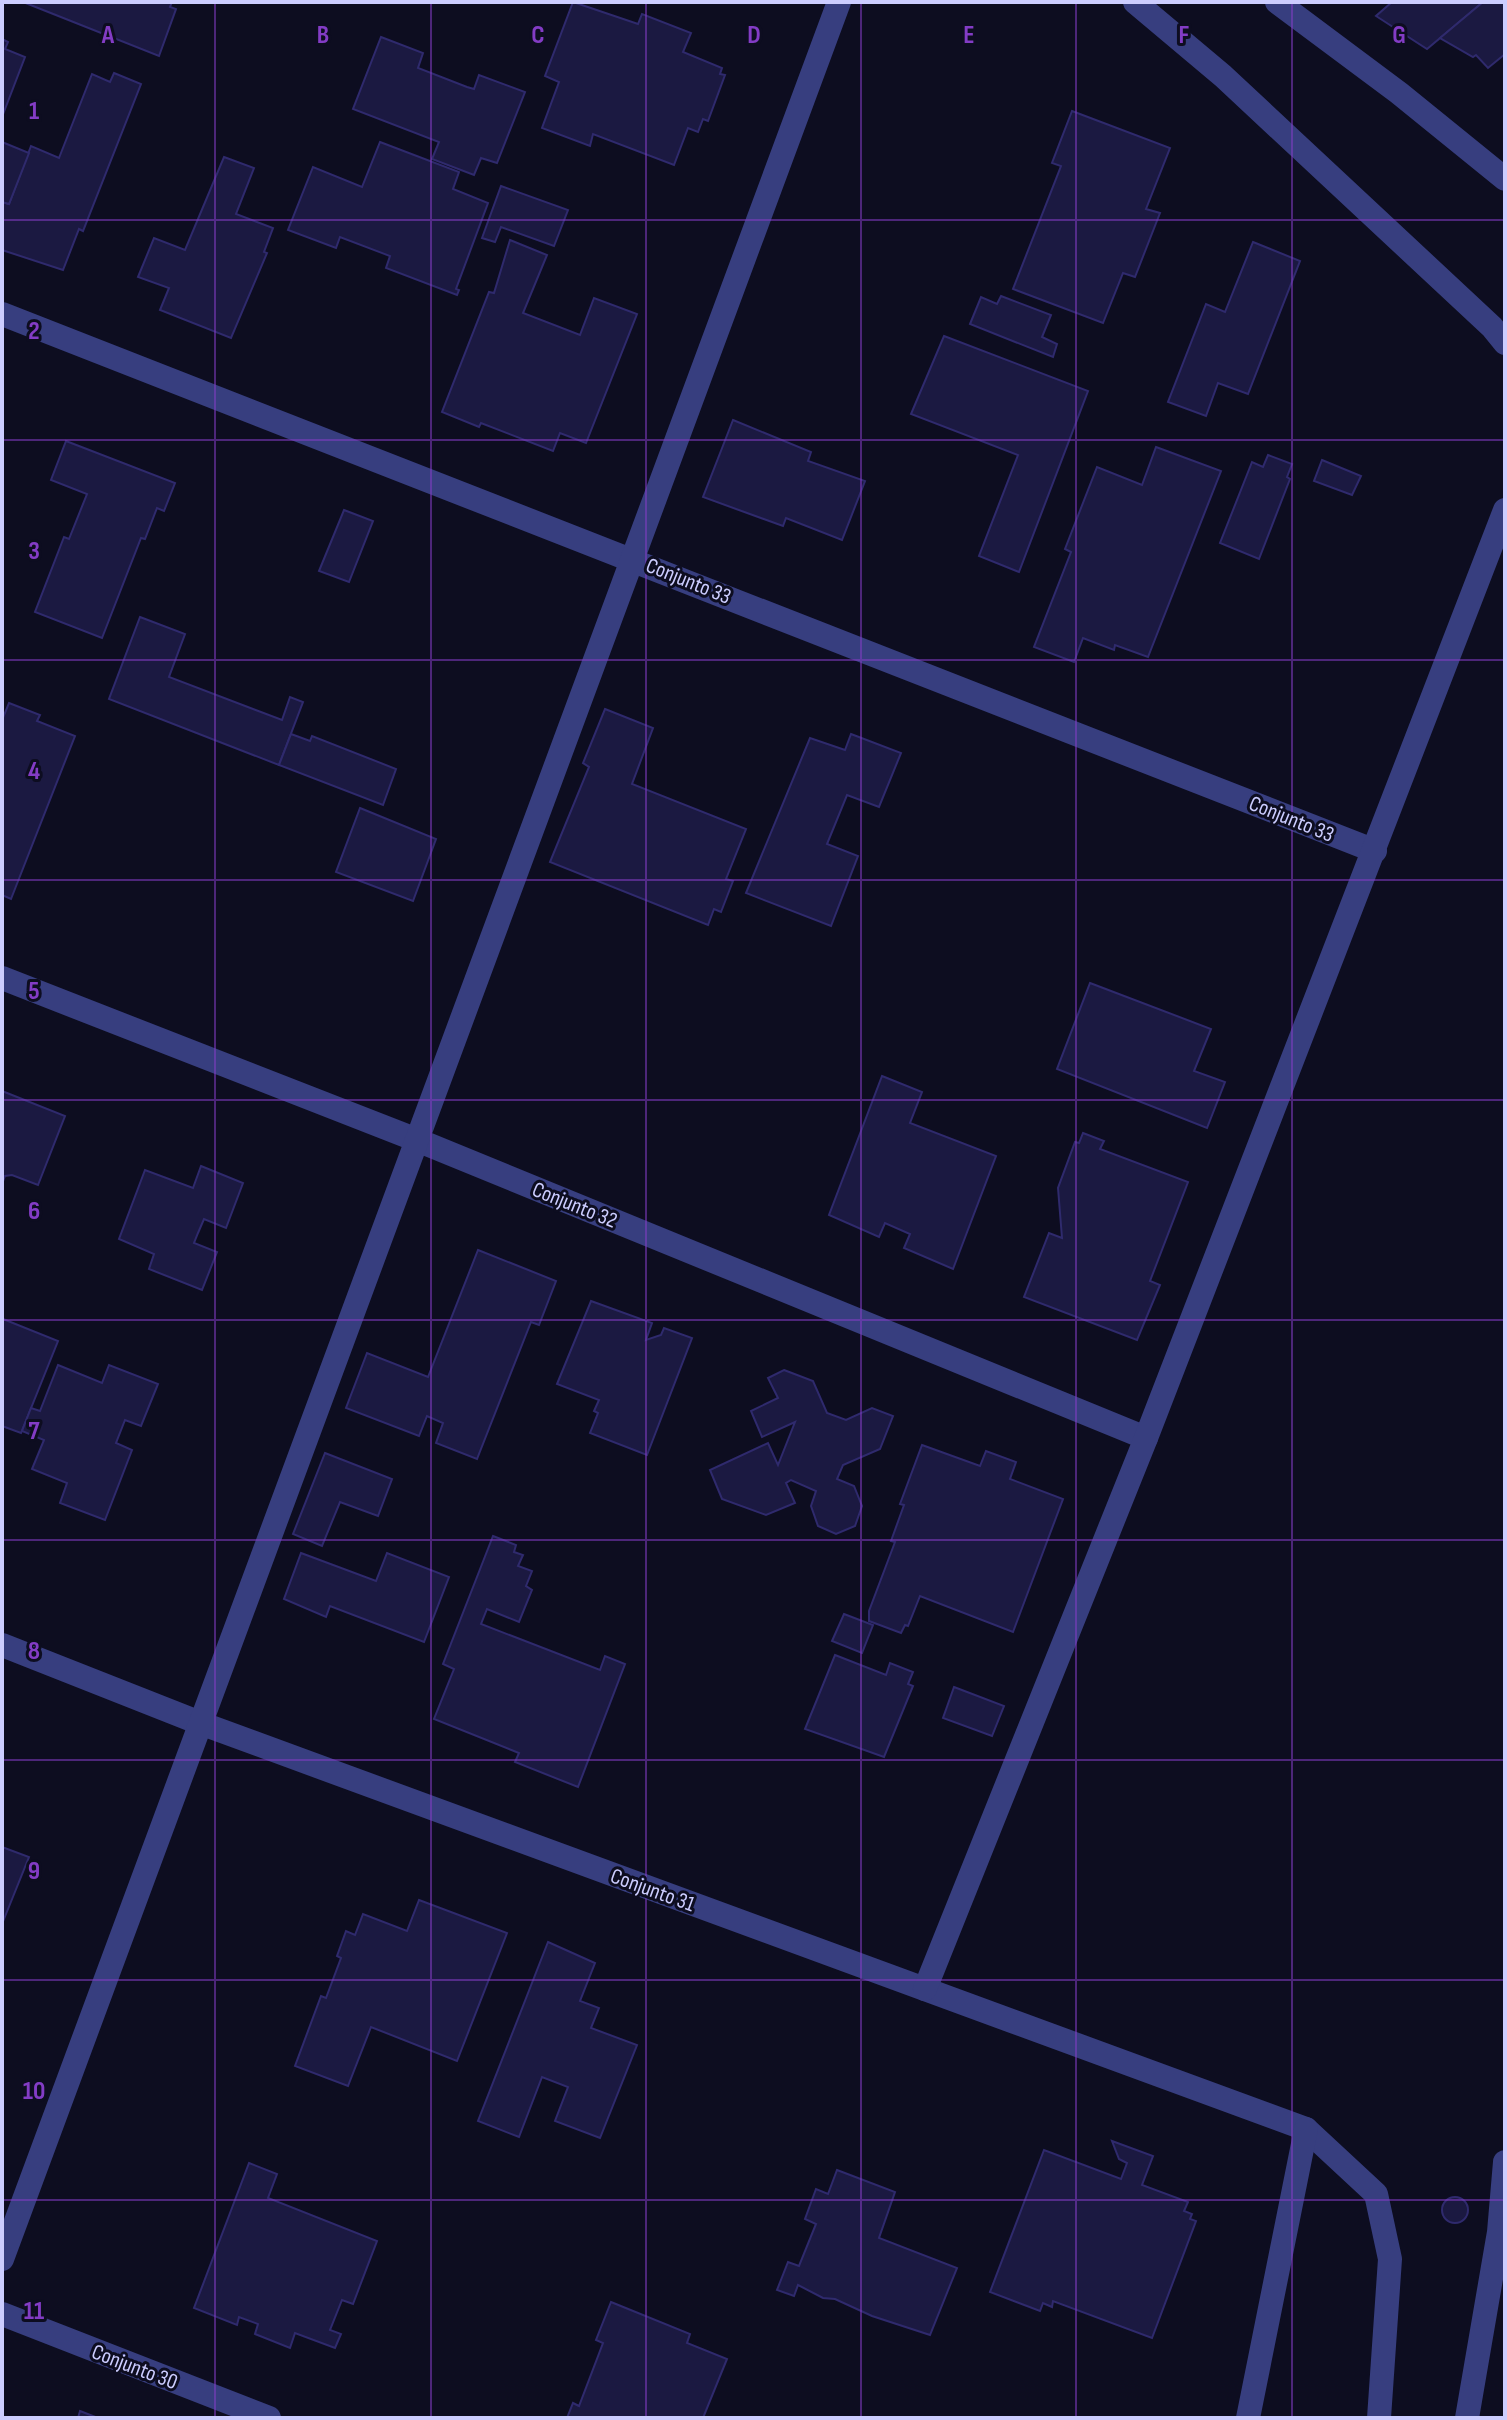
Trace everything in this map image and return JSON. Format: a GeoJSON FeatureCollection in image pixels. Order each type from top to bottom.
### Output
{"type":"FeatureCollection","features":[{"type":"Feature","properties":{"kind":"street"},"geometry":{"type":"LineString","coordinates":[[2,2259],[839,2]]}},
{"type":"Feature","properties":{"kind":"street"},"geometry":{"type":"LineString","coordinates":[[1135,2],[1223,76],[1492,327],[1505,343]]}},
{"type":"Feature","properties":{"kind":"street"},"geometry":{"type":"LineString","coordinates":[[1277,2],[1399,93],[1505,179]]}},
{"type":"Feature","properties":{"kind":"street","name":"Conjunto 33"},"geometry":{"type":"LineString","coordinates":[[2,314],[1375,851]]}},
{"type":"Feature","properties":{"kind":"street"},"geometry":{"type":"LineString","coordinates":[[925,1989],[1146,1438],[1505,510]]}},
{"type":"Feature","properties":{"kind":"street","name":"Conjunto 32"},"geometry":{"type":"LineString","coordinates":[[2,978],[417,1140],[1146,1438]]}},
{"type":"Feature","properties":{"kind":"street","name":"Conjunto 31"},"geometry":{"type":"LineString","coordinates":[[2,1645],[200,1723],[1306,2129]]}},
{"type":"Feature","properties":{"kind":"street"},"geometry":{"type":"LineString","coordinates":[[1248,2418],[1306,2129]]}},
{"type":"Feature","properties":{"kind":"street"},"geometry":{"type":"LineString","coordinates":[[1306,2129],[1376,2194],[1390,2259],[1379,2418]]}},
{"type":"Feature","properties":{"kind":"street"},"geometry":{"type":"LineString","coordinates":[[1467,2418],[1502,2232],[1505,2162]]}},
{"type":"Feature","properties":{"kind":"street","name":"Conjunto 30"},"geometry":{"type":"LineString","coordinates":[[2,2314],[269,2418]]}},
{"type":"Feature","properties":{"kind":"building"},"geometry":{"type":"Polygon","coordinates":[[[23,2],[172,2],[170,7],[176,9],[159,56],[23,2]]]}},
{"type":"Feature","properties":{"kind":"building"},"geometry":{"type":"Polygon","coordinates":[[[573,2],[638,24],[642,14],[691,33],[683,52],[722,68],[720,74],[725,75],[708,121],[703,119],[698,132],[688,128],[674,165],[593,134],[590,146],[542,128],[559,82],[545,76],[573,2]]]}},
{"type":"Feature","properties":{"kind":"building"},"geometry":{"type":"Polygon","coordinates":[[[1392,2],[1483,2],[1427,49],[1376,16],[1392,2]]]}},
{"type":"Feature","properties":{"kind":"building"},"geometry":{"type":"Polygon","coordinates":[[[1483,2],[1505,2],[1505,54],[1488,68],[1476,55],[1473,57],[1440,38],[1483,2]]]}},
{"type":"Feature","properties":{"kind":"building"},"geometry":{"type":"Polygon","coordinates":[[[381,37],[423,53],[418,68],[467,87],[474,89],[479,75],[525,92],[497,163],[481,158],[474,175],[432,159],[439,142],[353,109],[381,37]]]}},
{"type":"Feature","properties":{"kind":"building"},"geometry":{"type":"Polygon","coordinates":[[[2,39],[8,42],[5,49],[25,57],[2,117],[2,39]]]}},
{"type":"Feature","properties":{"kind":"building"},"geometry":{"type":"Polygon","coordinates":[[[114,73],[141,84],[83,231],[79,229],[63,270],[2,250],[2,202],[9,204],[31,146],[59,158],[92,74],[110,82],[114,73]]]}},
{"type":"Feature","properties":{"kind":"building"},"geometry":{"type":"Polygon","coordinates":[[[1072,111],[1170,148],[1146,209],[1160,213],[1135,277],[1123,273],[1103,323],[1013,289],[1061,166],[1052,163],[1072,111]]]}},
{"type":"Feature","properties":{"kind":"building"},"geometry":{"type":"Polygon","coordinates":[[[2,142],[29,153],[9,204],[2,202],[2,142]]]}},
{"type":"Feature","properties":{"kind":"building"},"geometry":{"type":"Polygon","coordinates":[[[380,142],[459,172],[453,189],[488,203],[456,289],[459,290],[457,295],[386,268],[390,256],[340,237],[336,248],[288,230],[313,167],[362,187],[380,142]]]}},
{"type":"Feature","properties":{"kind":"building"},"geometry":{"type":"Polygon","coordinates":[[[224,157],[254,168],[236,214],[273,228],[264,252],[267,253],[231,338],[160,310],[169,288],[138,277],[154,238],[185,250],[224,157]]]}},
{"type":"Feature","properties":{"kind":"building"},"geometry":{"type":"Polygon","coordinates":[[[501,186],[568,210],[554,246],[501,227],[495,242],[482,238],[501,186]]]}},
{"type":"Feature","properties":{"kind":"building"},"geometry":{"type":"Polygon","coordinates":[[[510,240],[547,255],[523,313],[580,335],[594,298],[637,314],[586,443],[560,433],[553,451],[481,423],[479,427],[442,412],[489,292],[494,293],[510,240]]]}},
{"type":"Feature","properties":{"kind":"building"},"geometry":{"type":"Polygon","coordinates":[[[1253,242],[1300,261],[1248,394],[1218,383],[1206,416],[1168,402],[1206,304],[1225,312],[1253,242]]]}},
{"type":"Feature","properties":{"kind":"building"},"geometry":{"type":"Polygon","coordinates":[[[1001,296],[1051,315],[1042,337],[1057,344],[1053,357],[970,324],[981,297],[997,304],[1001,296]]]}},
{"type":"Feature","properties":{"kind":"building"},"geometry":{"type":"Polygon","coordinates":[[[944,336],[1088,391],[1019,572],[979,556],[1018,455],[911,414],[944,336]]]}},
{"type":"Feature","properties":{"kind":"building"},"geometry":{"type":"Polygon","coordinates":[[[733,420],[811,452],[808,461],[865,481],[842,540],[786,518],[783,526],[703,497],[733,420]]]}},
{"type":"Feature","properties":{"kind":"building"},"geometry":{"type":"Polygon","coordinates":[[[66,441],[175,483],[164,511],[157,508],[145,539],[141,538],[102,638],[35,612],[64,537],[69,539],[87,494],[51,480],[66,441]]]}},
{"type":"Feature","properties":{"kind":"building"},"geometry":{"type":"Polygon","coordinates":[[[1156,447],[1221,471],[1148,657],[1115,645],[1114,650],[1083,638],[1074,662],[1034,647],[1071,552],[1065,549],[1097,467],[1142,485],[1156,447]]]}},
{"type":"Feature","properties":{"kind":"building"},"geometry":{"type":"Polygon","coordinates":[[[1268,455],[1292,464],[1287,477],[1290,479],[1259,559],[1220,543],[1252,462],[1263,467],[1268,455]]]}},
{"type":"Feature","properties":{"kind":"building"},"geometry":{"type":"Polygon","coordinates":[[[1322,460],[1361,476],[1352,495],[1314,481],[1322,460]]]}},
{"type":"Feature","properties":{"kind":"building"},"geometry":{"type":"Polygon","coordinates":[[[344,510],[373,521],[349,582],[319,571],[344,510]]]}},
{"type":"Feature","properties":{"kind":"building"},"geometry":{"type":"Polygon","coordinates":[[[140,617],[185,634],[169,677],[282,720],[290,697],[303,702],[279,765],[109,699],[140,617]]]}},
{"type":"Feature","properties":{"kind":"building"},"geometry":{"type":"Polygon","coordinates":[[[9,703],[40,715],[37,721],[75,736],[11,899],[2,895],[2,720],[9,703]]]}},
{"type":"Feature","properties":{"kind":"building"},"geometry":{"type":"Polygon","coordinates":[[[605,709],[653,728],[632,784],[746,829],[726,879],[733,881],[721,912],[714,909],[708,925],[550,862],[589,767],[583,763],[605,709]]]}},
{"type":"Feature","properties":{"kind":"building"},"geometry":{"type":"Polygon","coordinates":[[[291,734],[310,741],[312,736],[396,769],[383,805],[279,765],[291,734]]]}},
{"type":"Feature","properties":{"kind":"building"},"geometry":{"type":"Polygon","coordinates":[[[851,734],[901,753],[879,807],[847,795],[827,844],[858,856],[831,926],[746,893],[810,738],[845,750],[851,734]]]}},
{"type":"Feature","properties":{"kind":"building"},"geometry":{"type":"Polygon","coordinates":[[[360,808],[436,839],[413,901],[336,872],[360,808]]]}},
{"type":"Feature","properties":{"kind":"building"},"geometry":{"type":"Polygon","coordinates":[[[1090,983],[1211,1029],[1194,1071],[1225,1082],[1207,1128],[1057,1069],[1090,983]]]}},
{"type":"Feature","properties":{"kind":"building"},"geometry":{"type":"Polygon","coordinates":[[[882,1076],[922,1092],[910,1123],[996,1156],[953,1269],[904,1248],[910,1234],[885,1223],[879,1237],[829,1215],[882,1076]]]}},
{"type":"Feature","properties":{"kind":"building"},"geometry":{"type":"Polygon","coordinates":[[[2,1091],[65,1116],[38,1185],[12,1175],[5,1176],[2,1184],[2,1091]]]}},
{"type":"Feature","properties":{"kind":"building"},"geometry":{"type":"Polygon","coordinates":[[[1083,1133],[1104,1141],[1100,1149],[1188,1182],[1150,1281],[1160,1285],[1137,1340],[1024,1297],[1049,1233],[1062,1238],[1058,1188],[1075,1142],[1079,1143],[1083,1133]]]}},
{"type":"Feature","properties":{"kind":"building"},"geometry":{"type":"Polygon","coordinates":[[[201,1166],[243,1183],[226,1228],[204,1219],[194,1243],[217,1252],[202,1290],[149,1269],[154,1254],[119,1239],[145,1170],[193,1188],[201,1166]]]}},
{"type":"Feature","properties":{"kind":"building"},"geometry":{"type":"Polygon","coordinates":[[[478,1250],[556,1281],[539,1325],[531,1322],[477,1459],[436,1443],[443,1423],[427,1416],[419,1436],[346,1408],[367,1353],[428,1377],[478,1250]]]}},
{"type":"Feature","properties":{"kind":"building"},"geometry":{"type":"Polygon","coordinates":[[[591,1301],[652,1323],[646,1340],[661,1335],[664,1328],[692,1338],[647,1455],[590,1433],[598,1413],[594,1411],[599,1400],[557,1384],[591,1301]]]}},
{"type":"Feature","properties":{"kind":"building"},"geometry":{"type":"Polygon","coordinates":[[[3,1319],[58,1341],[21,1433],[2,1426],[3,1319]]]}},
{"type":"Feature","properties":{"kind":"building"},"geometry":{"type":"Polygon","coordinates":[[[58,1365],[102,1383],[109,1365],[158,1384],[141,1426],[125,1420],[116,1443],[132,1450],[105,1520],[60,1503],[67,1483],[32,1469],[44,1440],[22,1431],[31,1408],[40,1411],[58,1365]]]}},
{"type":"Feature","properties":{"kind":"building"},"geometry":{"type":"Polygon","coordinates":[[[784,1370],[813,1381],[827,1413],[846,1420],[872,1408],[893,1416],[880,1449],[843,1465],[837,1479],[854,1486],[862,1506],[855,1526],[836,1534],[818,1526],[811,1506],[816,1491],[791,1480],[786,1483],[795,1503],[766,1515],[722,1499],[710,1470],[768,1443],[778,1465],[795,1422],[762,1437],[751,1411],[778,1398],[768,1378],[784,1370]]]}},
{"type":"Feature","properties":{"kind":"building"},"geometry":{"type":"Polygon","coordinates":[[[922,1445],[980,1466],[986,1451],[1016,1462],[1010,1479],[1063,1499],[1013,1632],[920,1596],[908,1626],[905,1625],[901,1633],[869,1621],[869,1611],[895,1542],[891,1541],[904,1505],[900,1504],[922,1445]]]}},
{"type":"Feature","properties":{"kind":"building"},"geometry":{"type":"Polygon","coordinates":[[[325,1453],[392,1479],[378,1516],[340,1502],[322,1546],[293,1534],[325,1453]]]}},
{"type":"Feature","properties":{"kind":"building"},"geometry":{"type":"Polygon","coordinates":[[[493,1536],[516,1545],[514,1552],[523,1555],[518,1566],[532,1571],[526,1586],[532,1590],[519,1622],[487,1609],[481,1624],[600,1670],[605,1656],[625,1664],[578,1787],[515,1762],[519,1753],[434,1719],[454,1669],[443,1664],[493,1536]]]}},
{"type":"Feature","properties":{"kind":"building"},"geometry":{"type":"Polygon","coordinates":[[[301,1553],[376,1581],[387,1553],[449,1577],[424,1642],[330,1606],[326,1617],[284,1599],[301,1553]]]}},
{"type":"Feature","properties":{"kind":"building"},"geometry":{"type":"Polygon","coordinates":[[[844,1614],[873,1625],[862,1653],[832,1641],[844,1614]]]}},
{"type":"Feature","properties":{"kind":"building"},"geometry":{"type":"Polygon","coordinates":[[[835,1655],[886,1675],[890,1663],[913,1672],[908,1684],[913,1686],[884,1757],[805,1729],[835,1655]]]}},
{"type":"Feature","properties":{"kind":"building"},"geometry":{"type":"Polygon","coordinates":[[[954,1687],[1004,1706],[992,1736],[943,1718],[954,1687]]]}},
{"type":"Feature","properties":{"kind":"building"},"geometry":{"type":"Polygon","coordinates":[[[2,1847],[29,1857],[2,1924],[2,1847]]]}},
{"type":"Feature","properties":{"kind":"building"},"geometry":{"type":"Polygon","coordinates":[[[419,1900],[507,1933],[457,2061],[371,2027],[348,2086],[295,2066],[321,1996],[326,1998],[341,1958],[337,1956],[346,1931],[355,1935],[363,1914],[407,1931],[419,1900]]]}},
{"type":"Feature","properties":{"kind":"building"},"geometry":{"type":"Polygon","coordinates":[[[548,1942],[595,1963],[580,2001],[599,2008],[591,2028],[637,2045],[600,2138],[555,2121],[568,2087],[542,2077],[519,2137],[478,2121],[548,1942]]]}},
{"type":"Feature","properties":{"kind":"building"},"geometry":{"type":"Polygon","coordinates":[[[1112,2141],[1153,2156],[1142,2185],[1188,2202],[1184,2211],[1192,2214],[1190,2219],[1196,2221],[1152,2338],[1053,2301],[1052,2307],[1043,2303],[1040,2311],[990,2292],[1044,2150],[1121,2179],[1127,2163],[1119,2159],[1112,2141]]]}},
{"type":"Feature","properties":{"kind":"building"},"geometry":{"type":"Polygon","coordinates":[[[249,2163],[277,2174],[268,2198],[377,2241],[353,2304],[342,2300],[330,2330],[341,2334],[335,2348],[295,2333],[290,2348],[255,2334],[258,2324],[239,2317],[237,2325],[194,2308],[249,2163]]]}},
{"type":"Feature","properties":{"kind":"building"},"geometry":{"type":"Polygon","coordinates":[[[837,2170],[895,2192],[879,2238],[957,2268],[930,2335],[872,2316],[835,2299],[823,2298],[798,2285],[794,2296],[777,2290],[788,2262],[799,2266],[816,2224],[805,2219],[816,2189],[828,2194],[837,2170]]]}},
{"type":"Feature","properties":{"kind":"building"},"geometry":{"type":"Polygon","coordinates":[[[1455,2197],[1464,2201],[1468,2210],[1464,2219],[1455,2223],[1446,2219],[1442,2210],[1446,2201],[1455,2197]]]}},
{"type":"Feature","properties":{"kind":"building"},"geometry":{"type":"Polygon","coordinates":[[[611,2302],[690,2334],[687,2343],[727,2359],[703,2418],[567,2418],[573,2403],[579,2406],[603,2343],[596,2340],[611,2302]]]}},
{"type":"Feature","properties":{"kind":"building"},"geometry":{"type":"Polygon","coordinates":[[[80,2411],[98,2418],[78,2418],[80,2411]]]}}]}
